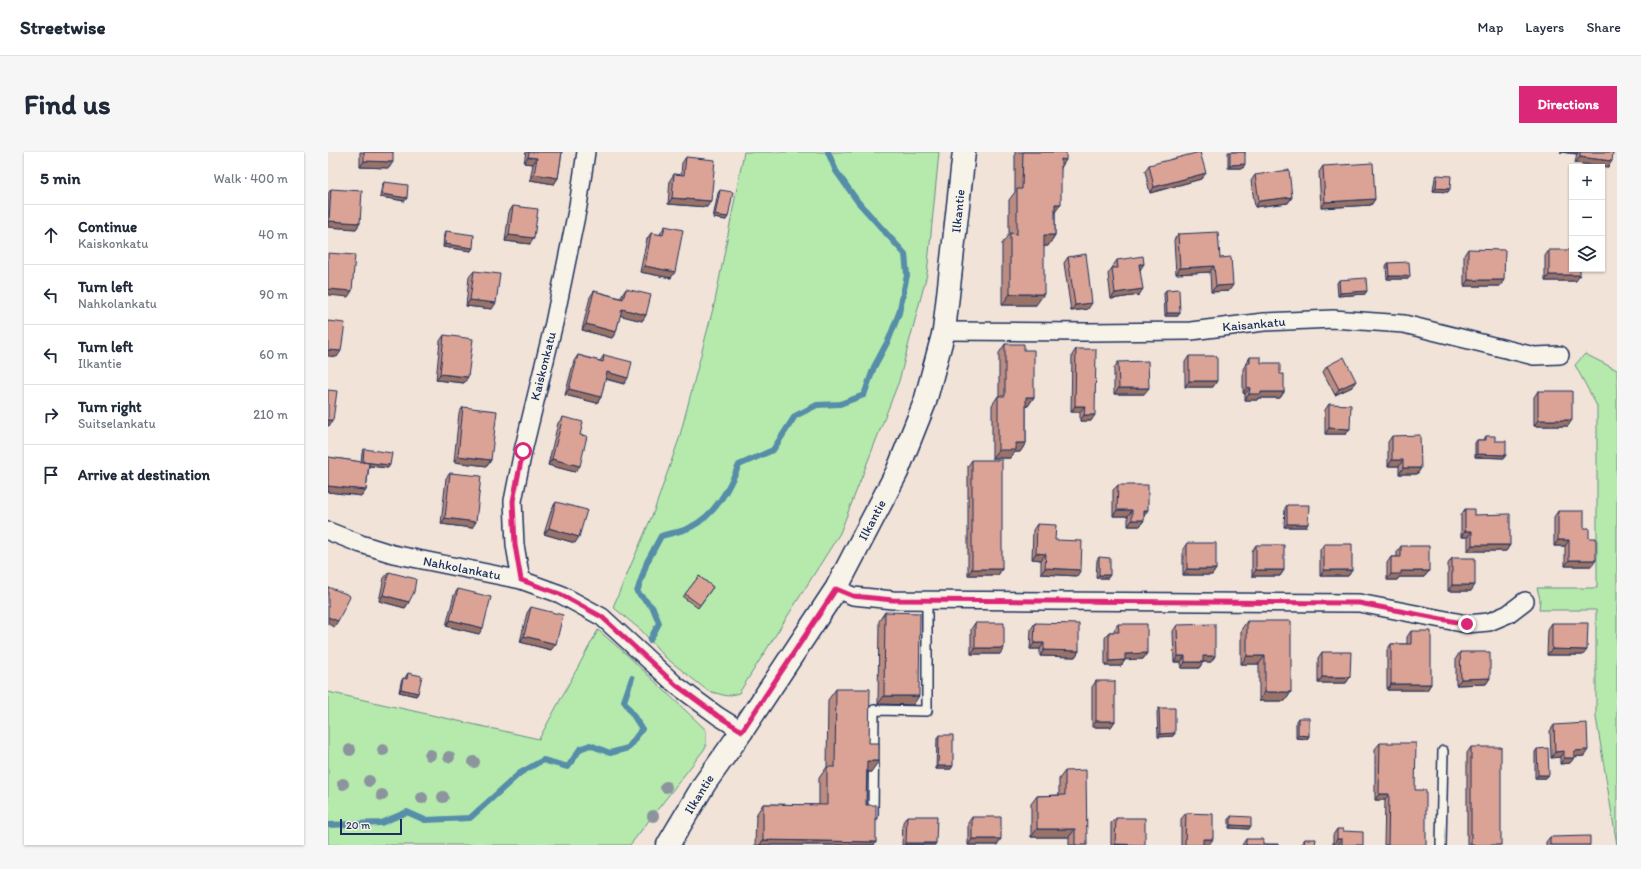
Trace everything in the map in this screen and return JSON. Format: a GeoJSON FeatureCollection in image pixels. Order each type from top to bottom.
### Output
{"type":"FeatureCollection","features":[{"type":"Feature","properties":{"kind":"main road","name":"Ilkantie"},"geometry":{"type":"LineString","coordinates":[[668,845],[705,783],[742,731],[836,589],[897,472],[925,402],[944,331],[964,152]]}},
{"type":"Feature","properties":{"kind":"street","name":"Kaiskonkatu"},"geometry":{"type":"LineString","coordinates":[[521,580],[515,545],[513,501],[523,451],[554,323],[578,206],[586,152]]}},
{"type":"Feature","properties":{"kind":"street","name":"Kaisankatu"},"geometry":{"type":"LineString","coordinates":[[944,331],[1191,331],[1264,322],[1333,319],[1404,324],[1534,356],[1560,355]]}},
{"type":"Feature","properties":{"kind":"street","name":"Nahkolankatu"},"geometry":{"type":"LineString","coordinates":[[328,531],[361,544],[393,554],[521,580],[560,594],[602,617],[676,685],[718,716],[742,731]]}},
{"type":"Feature","properties":{"kind":"street"},"geometry":{"type":"LineString","coordinates":[[836,589],[853,596],[893,600],[1359,603],[1467,624],[1489,622],[1508,614],[1525,601]]}},
{"type":"Feature","properties":{"kind":"lane"},"geometry":{"type":"LineString","coordinates":[[873,829],[874,710],[927,711],[928,600]]}},
{"type":"Feature","properties":{"kind":"lane"},"geometry":{"type":"LineString","coordinates":[[1441,845],[1443,751]]}},
{"type":"Feature","properties":{"kind":"green space"},"geometry":{"type":"Polygon","coordinates":[[[744,152],[939,152],[927,274],[899,381],[840,533],[739,693],[727,696],[708,691],[665,657],[642,631],[613,607],[654,511],[679,439],[715,301],[744,152]]]}},
{"type":"Feature","properties":{"kind":"green space"},"geometry":{"type":"Polygon","coordinates":[[[1585,354],[1617,370],[1617,845],[1596,717],[1596,610],[1539,610],[1540,599],[1537,588],[1597,588],[1597,406],[1575,365],[1585,354]]]}},
{"type":"Feature","properties":{"kind":"green space"},"geometry":{"type":"Polygon","coordinates":[[[598,630],[626,654],[706,730],[706,747],[630,845],[328,845],[328,692],[539,739],[598,630]]]}},
{"type":"Feature","properties":{"kind":"building"},"geometry":{"type":"Polygon","coordinates":[[[364,152],[393,152],[393,162],[364,161],[364,152]]]}},
{"type":"Feature","properties":{"kind":"building"},"geometry":{"type":"Polygon","coordinates":[[[529,152],[562,152],[558,178],[534,174],[537,158],[528,157],[529,152]]]}},
{"type":"Feature","properties":{"kind":"building"},"geometry":{"type":"Polygon","coordinates":[[[1023,152],[1066,152],[1066,160],[1061,159],[1061,204],[1055,204],[1055,235],[1044,235],[1044,294],[1010,294],[1010,233],[1017,234],[1017,189],[1022,189],[1023,152]]]}},
{"type":"Feature","properties":{"kind":"building"},"geometry":{"type":"Polygon","coordinates":[[[1200,152],[1206,173],[1154,187],[1149,165],[1200,152]]]}},
{"type":"Feature","properties":{"kind":"building"},"geometry":{"type":"Polygon","coordinates":[[[1230,152],[1245,152],[1245,164],[1230,165],[1230,152]]]}},
{"type":"Feature","properties":{"kind":"building"},"geometry":{"type":"Polygon","coordinates":[[[1580,152],[1613,152],[1612,161],[1580,157],[1580,152]]]}},
{"type":"Feature","properties":{"kind":"building"},"geometry":{"type":"Polygon","coordinates":[[[686,157],[715,160],[711,201],[672,198],[674,174],[684,175],[686,157]]]}},
{"type":"Feature","properties":{"kind":"building"},"geometry":{"type":"Polygon","coordinates":[[[1373,163],[1375,199],[1325,202],[1323,166],[1373,163]]]}},
{"type":"Feature","properties":{"kind":"building"},"geometry":{"type":"Polygon","coordinates":[[[1289,170],[1292,197],[1259,201],[1255,175],[1289,170]]]}},
{"type":"Feature","properties":{"kind":"building"},"geometry":{"type":"Polygon","coordinates":[[[1437,175],[1451,176],[1450,189],[1436,188],[1437,175]]]}},
{"type":"Feature","properties":{"kind":"building"},"geometry":{"type":"Polygon","coordinates":[[[384,182],[408,185],[407,198],[382,194],[384,182]]]}},
{"type":"Feature","properties":{"kind":"building"},"geometry":{"type":"Polygon","coordinates":[[[331,189],[362,191],[360,223],[329,221],[331,189]]]}},
{"type":"Feature","properties":{"kind":"building"},"geometry":{"type":"Polygon","coordinates":[[[720,190],[733,192],[728,217],[715,215],[720,190]]]}},
{"type":"Feature","properties":{"kind":"building"},"geometry":{"type":"Polygon","coordinates":[[[513,206],[538,209],[534,238],[509,235],[513,206]]]}},
{"type":"Feature","properties":{"kind":"building"},"geometry":{"type":"Polygon","coordinates":[[[665,226],[683,230],[675,272],[645,266],[651,233],[663,235],[665,226]]]}},
{"type":"Feature","properties":{"kind":"building"},"geometry":{"type":"Polygon","coordinates":[[[446,231],[474,235],[473,248],[445,244],[446,231]]]}},
{"type":"Feature","properties":{"kind":"building"},"geometry":{"type":"Polygon","coordinates":[[[1218,232],[1220,258],[1231,257],[1233,285],[1216,286],[1214,266],[1180,268],[1178,234],[1218,232]]]}},
{"type":"Feature","properties":{"kind":"building"},"geometry":{"type":"Polygon","coordinates":[[[1468,249],[1505,250],[1504,280],[1468,280],[1468,249]]]}},
{"type":"Feature","properties":{"kind":"building"},"geometry":{"type":"Polygon","coordinates":[[[1549,250],[1569,250],[1569,272],[1580,272],[1580,275],[1549,275],[1549,250]]]}},
{"type":"Feature","properties":{"kind":"building"},"geometry":{"type":"Polygon","coordinates":[[[328,253],[355,255],[352,291],[328,289],[328,253]]]}},
{"type":"Feature","properties":{"kind":"building"},"geometry":{"type":"Polygon","coordinates":[[[1086,254],[1092,303],[1075,305],[1068,257],[1086,254]]]}},
{"type":"Feature","properties":{"kind":"building"},"geometry":{"type":"Polygon","coordinates":[[[1143,256],[1144,264],[1139,264],[1143,289],[1115,293],[1112,268],[1118,268],[1117,260],[1143,256]]]}},
{"type":"Feature","properties":{"kind":"building"},"geometry":{"type":"Polygon","coordinates":[[[1409,262],[1410,276],[1389,276],[1388,263],[1409,262]]]}},
{"type":"Feature","properties":{"kind":"building"},"geometry":{"type":"Polygon","coordinates":[[[474,271],[500,274],[496,303],[470,300],[474,271]]]}},
{"type":"Feature","properties":{"kind":"building"},"geometry":{"type":"Polygon","coordinates":[[[1366,278],[1367,291],[1340,293],[1339,280],[1366,278]]]}},
{"type":"Feature","properties":{"kind":"building"},"geometry":{"type":"Polygon","coordinates":[[[626,289],[651,295],[646,315],[622,309],[616,332],[586,324],[594,291],[623,299],[626,289]]]}},
{"type":"Feature","properties":{"kind":"building"},"geometry":{"type":"Polygon","coordinates":[[[1179,289],[1180,313],[1167,313],[1166,290],[1179,289]]]}},
{"type":"Feature","properties":{"kind":"building"},"geometry":{"type":"Polygon","coordinates":[[[328,321],[345,323],[341,351],[328,350],[328,321]]]}},
{"type":"Feature","properties":{"kind":"building"},"geometry":{"type":"Polygon","coordinates":[[[444,335],[473,339],[468,377],[440,374],[444,335]]]}},
{"type":"Feature","properties":{"kind":"building"},"geometry":{"type":"Polygon","coordinates":[[[1005,344],[1024,344],[1024,350],[1034,350],[1034,397],[1026,397],[1026,443],[1016,443],[1016,450],[998,450],[998,396],[1005,396],[1005,344]]]}},
{"type":"Feature","properties":{"kind":"building"},"geometry":{"type":"Polygon","coordinates":[[[1076,349],[1096,349],[1095,415],[1084,415],[1085,406],[1075,406],[1076,349]]]}},
{"type":"Feature","properties":{"kind":"building"},"geometry":{"type":"Polygon","coordinates":[[[578,355],[603,362],[604,355],[632,362],[628,378],[607,372],[601,397],[569,389],[578,355]]]}},
{"type":"Feature","properties":{"kind":"building"},"geometry":{"type":"Polygon","coordinates":[[[1189,356],[1217,356],[1217,381],[1189,381],[1189,356]]]}},
{"type":"Feature","properties":{"kind":"building"},"geometry":{"type":"Polygon","coordinates":[[[1250,357],[1261,357],[1261,363],[1280,363],[1280,374],[1284,374],[1284,392],[1261,392],[1261,394],[1249,394],[1250,388],[1247,387],[1247,363],[1250,363],[1250,357]]]}},
{"type":"Feature","properties":{"kind":"building"},"geometry":{"type":"Polygon","coordinates":[[[1344,357],[1356,381],[1339,389],[1327,366],[1344,357]]]}},
{"type":"Feature","properties":{"kind":"building"},"geometry":{"type":"Polygon","coordinates":[[[1148,361],[1149,388],[1119,388],[1118,362],[1148,361]]]}},
{"type":"Feature","properties":{"kind":"building"},"geometry":{"type":"Polygon","coordinates":[[[328,390],[337,391],[333,420],[328,420],[328,390]]]}},
{"type":"Feature","properties":{"kind":"building"},"geometry":{"type":"Polygon","coordinates":[[[1538,391],[1572,391],[1572,420],[1538,420],[1538,391]]]}},
{"type":"Feature","properties":{"kind":"building"},"geometry":{"type":"Polygon","coordinates":[[[1329,404],[1351,405],[1350,429],[1329,428],[1329,404]]]}},
{"type":"Feature","properties":{"kind":"building"},"geometry":{"type":"Polygon","coordinates":[[[463,407],[497,411],[491,460],[458,456],[463,407]]]}},
{"type":"Feature","properties":{"kind":"building"},"geometry":{"type":"Polygon","coordinates":[[[563,417],[583,422],[580,435],[587,436],[580,466],[552,459],[563,417]]]}},
{"type":"Feature","properties":{"kind":"building"},"geometry":{"type":"Polygon","coordinates":[[[1420,435],[1421,468],[1403,468],[1403,460],[1392,460],[1392,436],[1420,435]]]}},
{"type":"Feature","properties":{"kind":"building"},"geometry":{"type":"Polygon","coordinates":[[[1486,436],[1495,436],[1495,441],[1506,441],[1506,455],[1477,454],[1477,440],[1486,440],[1486,436]]]}},
{"type":"Feature","properties":{"kind":"building"},"geometry":{"type":"Polygon","coordinates":[[[364,449],[392,453],[390,465],[363,462],[364,449]]]}},
{"type":"Feature","properties":{"kind":"building"},"geometry":{"type":"Polygon","coordinates":[[[328,457],[369,463],[366,490],[328,486],[328,457]]]}},
{"type":"Feature","properties":{"kind":"building"},"geometry":{"type":"Polygon","coordinates":[[[972,460],[1002,460],[1002,569],[972,569],[972,460]]]}},
{"type":"Feature","properties":{"kind":"building"},"geometry":{"type":"Polygon","coordinates":[[[450,473],[481,476],[476,522],[445,518],[450,473]]]}},
{"type":"Feature","properties":{"kind":"building"},"geometry":{"type":"Polygon","coordinates":[[[1118,485],[1148,485],[1148,510],[1144,510],[1144,520],[1132,520],[1132,510],[1117,510],[1118,485]]]}},
{"type":"Feature","properties":{"kind":"building"},"geometry":{"type":"Polygon","coordinates":[[[556,502],[587,510],[579,537],[549,528],[556,502]]]}},
{"type":"Feature","properties":{"kind":"building"},"geometry":{"type":"Polygon","coordinates":[[[1287,505],[1309,505],[1308,524],[1287,524],[1287,505]]]}},
{"type":"Feature","properties":{"kind":"building"},"geometry":{"type":"Polygon","coordinates":[[[1465,509],[1474,509],[1474,515],[1510,514],[1510,545],[1472,545],[1472,531],[1465,531],[1465,509]]]}},
{"type":"Feature","properties":{"kind":"building"},"geometry":{"type":"Polygon","coordinates":[[[1558,511],[1584,511],[1584,528],[1589,528],[1589,538],[1596,538],[1596,560],[1569,560],[1569,540],[1558,540],[1558,511]]]}},
{"type":"Feature","properties":{"kind":"building"},"geometry":{"type":"Polygon","coordinates":[[[1037,524],[1056,525],[1055,540],[1082,541],[1081,570],[1045,568],[1046,554],[1036,553],[1037,524]]]}},
{"type":"Feature","properties":{"kind":"building"},"geometry":{"type":"Polygon","coordinates":[[[1187,543],[1216,543],[1216,569],[1187,569],[1187,543]]]}},
{"type":"Feature","properties":{"kind":"building"},"geometry":{"type":"Polygon","coordinates":[[[1324,544],[1352,544],[1352,570],[1324,570],[1324,544]]]}},
{"type":"Feature","properties":{"kind":"building"},"geometry":{"type":"Polygon","coordinates":[[[1256,545],[1284,545],[1284,570],[1256,570],[1256,545]]]}},
{"type":"Feature","properties":{"kind":"building"},"geometry":{"type":"Polygon","coordinates":[[[1401,546],[1429,546],[1429,571],[1401,571],[1401,574],[1391,574],[1391,557],[1401,557],[1401,546]]]}},
{"type":"Feature","properties":{"kind":"building"},"geometry":{"type":"Polygon","coordinates":[[[1099,557],[1110,558],[1110,575],[1099,575],[1099,557]]]}},
{"type":"Feature","properties":{"kind":"building"},"geometry":{"type":"Polygon","coordinates":[[[1452,558],[1475,558],[1475,585],[1452,585],[1452,558]]]}},
{"type":"Feature","properties":{"kind":"building"},"geometry":{"type":"Polygon","coordinates":[[[389,572],[416,579],[414,592],[409,602],[383,595],[389,572]]]}},
{"type":"Feature","properties":{"kind":"building"},"geometry":{"type":"Polygon","coordinates":[[[699,576],[713,587],[700,605],[685,594],[699,576]]]}},
{"type":"Feature","properties":{"kind":"building"},"geometry":{"type":"Polygon","coordinates":[[[328,587],[349,595],[350,597],[338,621],[328,617],[328,587]]]}},
{"type":"Feature","properties":{"kind":"building"},"geometry":{"type":"Polygon","coordinates":[[[458,589],[491,597],[483,628],[450,620],[458,589]]]}},
{"type":"Feature","properties":{"kind":"building"},"geometry":{"type":"Polygon","coordinates":[[[531,607],[563,615],[556,644],[524,636],[531,607]]]}},
{"type":"Feature","properties":{"kind":"building"},"geometry":{"type":"Polygon","coordinates":[[[885,612],[920,613],[919,696],[884,696],[885,612]]]}},
{"type":"Feature","properties":{"kind":"building"},"geometry":{"type":"Polygon","coordinates":[[[1247,621],[1291,621],[1291,692],[1265,692],[1265,656],[1247,656],[1247,621]]]}},
{"type":"Feature","properties":{"kind":"building"},"geometry":{"type":"Polygon","coordinates":[[[975,623],[1004,623],[1004,648],[975,648],[975,623]]]}},
{"type":"Feature","properties":{"kind":"building"},"geometry":{"type":"Polygon","coordinates":[[[1035,623],[1079,624],[1079,651],[1044,650],[1044,643],[1034,643],[1035,623]]]}},
{"type":"Feature","properties":{"kind":"building"},"geometry":{"type":"Polygon","coordinates":[[[1552,623],[1588,623],[1587,650],[1552,649],[1552,623]]]}},
{"type":"Feature","properties":{"kind":"building"},"geometry":{"type":"Polygon","coordinates":[[[1118,624],[1147,624],[1147,653],[1125,654],[1125,660],[1109,661],[1109,632],[1119,632],[1118,624]]]}},
{"type":"Feature","properties":{"kind":"building"},"geometry":{"type":"Polygon","coordinates":[[[1215,624],[1215,656],[1203,656],[1203,662],[1185,662],[1185,656],[1178,656],[1177,625],[1215,624]]]}},
{"type":"Feature","properties":{"kind":"building"},"geometry":{"type":"Polygon","coordinates":[[[1411,631],[1431,631],[1431,684],[1391,684],[1391,644],[1411,644],[1411,631]]]}},
{"type":"Feature","properties":{"kind":"building"},"geometry":{"type":"Polygon","coordinates":[[[1322,652],[1351,652],[1350,677],[1322,677],[1322,652]]]}},
{"type":"Feature","properties":{"kind":"building"},"geometry":{"type":"Polygon","coordinates":[[[1460,652],[1490,652],[1490,678],[1461,679],[1460,652]]]}},
{"type":"Feature","properties":{"kind":"building"},"geometry":{"type":"Polygon","coordinates":[[[408,673],[422,676],[418,693],[401,689],[403,678],[407,679],[408,673]]]}},
{"type":"Feature","properties":{"kind":"building"},"geometry":{"type":"Polygon","coordinates":[[[1096,681],[1115,681],[1115,721],[1096,721],[1096,681]]]}},
{"type":"Feature","properties":{"kind":"building"},"geometry":{"type":"Polygon","coordinates":[[[836,689],[870,689],[869,743],[879,743],[879,761],[867,761],[866,805],[876,805],[876,842],[763,840],[763,804],[827,805],[827,767],[835,767],[836,689]]]}},
{"type":"Feature","properties":{"kind":"building"},"geometry":{"type":"Polygon","coordinates":[[[1159,708],[1175,708],[1175,733],[1160,734],[1159,708]]]}},
{"type":"Feature","properties":{"kind":"building"},"geometry":{"type":"Polygon","coordinates":[[[1298,718],[1309,718],[1309,736],[1298,735],[1298,718]]]}},
{"type":"Feature","properties":{"kind":"building"},"geometry":{"type":"Polygon","coordinates":[[[1587,723],[1588,750],[1574,751],[1574,758],[1564,758],[1564,751],[1555,752],[1554,725],[1587,723]]]}},
{"type":"Feature","properties":{"kind":"building"},"geometry":{"type":"Polygon","coordinates":[[[939,735],[953,735],[953,766],[938,766],[939,735]]]}},
{"type":"Feature","properties":{"kind":"building"},"geometry":{"type":"Polygon","coordinates":[[[1380,743],[1416,743],[1415,790],[1426,790],[1426,845],[1388,845],[1389,794],[1379,794],[1380,743]]]}},
{"type":"Feature","properties":{"kind":"building"},"geometry":{"type":"Polygon","coordinates":[[[1471,747],[1501,747],[1501,845],[1471,845],[1471,747]]]}},
{"type":"Feature","properties":{"kind":"building"},"geometry":{"type":"Polygon","coordinates":[[[1548,748],[1549,775],[1538,775],[1537,749],[1548,748]]]}},
{"type":"Feature","properties":{"kind":"building"},"geometry":{"type":"Polygon","coordinates":[[[1086,770],[1087,845],[1075,845],[1075,829],[1037,829],[1037,796],[1065,795],[1065,771],[1086,770]]]}},
{"type":"Feature","properties":{"kind":"building"},"geometry":{"type":"Polygon","coordinates":[[[1186,813],[1213,814],[1213,839],[1203,839],[1203,845],[1185,845],[1186,813]]]}},
{"type":"Feature","properties":{"kind":"building"},"geometry":{"type":"Polygon","coordinates":[[[907,816],[937,816],[936,843],[906,843],[907,816]]]}},
{"type":"Feature","properties":{"kind":"building"},"geometry":{"type":"Polygon","coordinates":[[[1231,816],[1251,817],[1251,826],[1231,825],[1231,816]]]}},
{"type":"Feature","properties":{"kind":"building"},"geometry":{"type":"Polygon","coordinates":[[[972,817],[1001,817],[1001,839],[972,839],[972,817]]]}},
{"type":"Feature","properties":{"kind":"building"},"geometry":{"type":"Polygon","coordinates":[[[1116,818],[1145,818],[1145,845],[1115,844],[1116,818]]]}},
{"type":"Feature","properties":{"kind":"building"},"geometry":{"type":"Polygon","coordinates":[[[1337,829],[1343,829],[1343,831],[1363,832],[1363,845],[1342,845],[1342,839],[1337,839],[1337,829]]]}},
{"type":"Feature","properties":{"kind":"building"},"geometry":{"type":"Polygon","coordinates":[[[1590,836],[1590,845],[1550,845],[1550,837],[1590,836]]]}},
{"type":"Feature","properties":{"kind":"building"},"geometry":{"type":"Polygon","coordinates":[[[1246,839],[1263,839],[1263,844],[1278,845],[1246,845],[1246,839]]]}},
{"type":"Feature","properties":{"kind":"building"},"geometry":{"type":"Polygon","coordinates":[[[1305,839],[1316,839],[1315,845],[1304,845],[1305,839]]]}},
{"type":"Feature","properties":{"kind":"waterway"},"geometry":{"type":"LineString","coordinates":[[650,640],[659,623],[653,608],[637,592],[647,562],[661,536],[687,529],[700,522],[708,515],[726,492],[739,465],[773,450],[795,416],[817,405],[840,404],[864,395],[874,367],[889,339],[899,313],[907,275],[905,254],[858,202],[836,171],[828,152]]}},
{"type":"Feature","properties":{"kind":"waterway"},"geometry":{"type":"LineString","coordinates":[[328,825],[381,823],[407,812],[425,820],[470,818],[520,773],[543,760],[568,767],[580,749],[590,745],[610,753],[628,748],[642,729],[624,701],[632,678]]}},
{"type":"Feature","properties":{"kind":"route"},"geometry":{"type":"LineString","coordinates":[[523,451],[513,501],[515,545],[521,580],[560,594],[602,617],[676,685],[718,716],[742,731],[836,589],[853,596],[893,600],[1359,603],[1467,624]]}}]}
